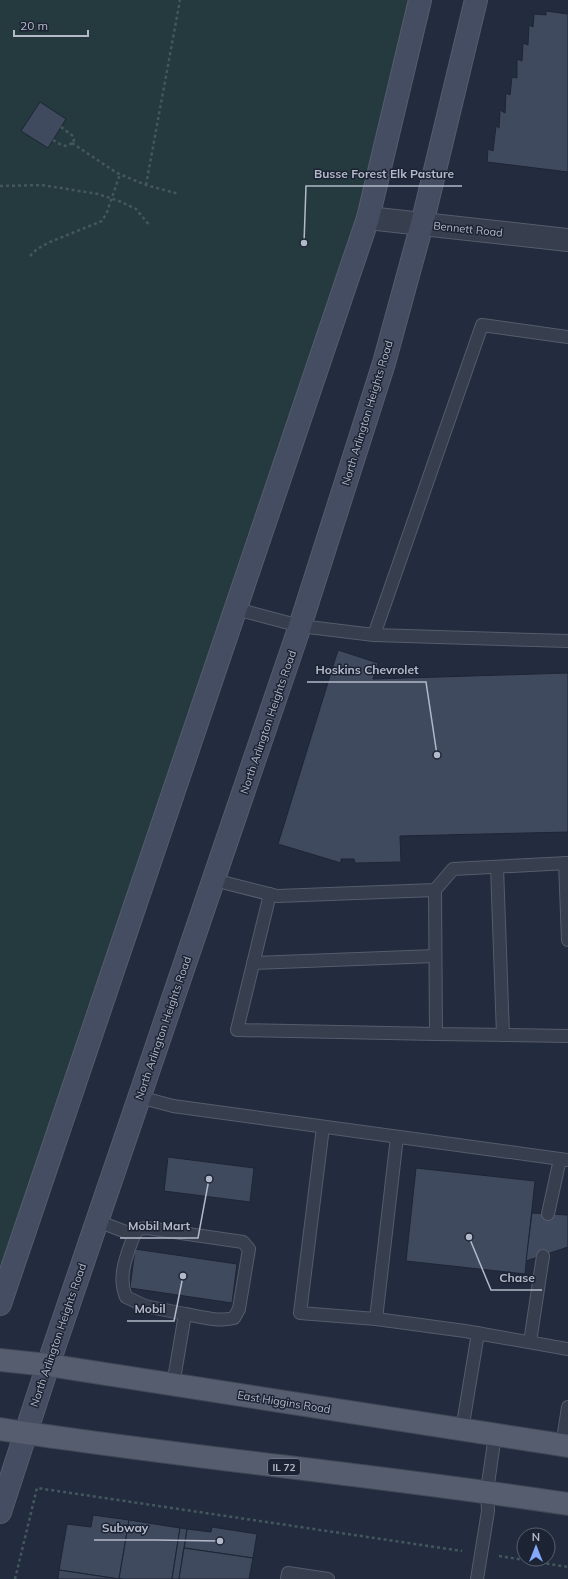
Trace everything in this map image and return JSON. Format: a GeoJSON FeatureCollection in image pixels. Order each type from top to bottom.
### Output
{"type":"FeatureCollection","features":[{"type":"Feature","properties":{"kind":"main road"},"geometry":{"type":"LineString","coordinates":[[0,1304],[368,218],[420,0]]}},
{"type":"Feature","properties":{"kind":"main road","name":"North Arlington Heights Road"},"geometry":{"type":"LineString","coordinates":[[0,1512],[48,1365],[300,626],[384,363],[422,224],[476,0]]}},
{"type":"Feature","properties":{"kind":"main road","name":"East Higgins Road"},"geometry":{"type":"LineString","coordinates":[[0,1360],[48,1365],[173,1384],[565,1446]]}},
{"type":"Feature","properties":{"kind":"main road","name":"IL 72"},"geometry":{"type":"LineString","coordinates":[[0,1430],[233,1461],[487,1491],[568,1504]]}},
{"type":"Feature","properties":{"kind":"street","name":"Bennett Road"},"geometry":{"type":"LineString","coordinates":[[368,218],[568,240]]}},
{"type":"Feature","properties":{"kind":"lane"},"geometry":{"type":"LineString","coordinates":[[374,634],[482,325],[568,337]]}},
{"type":"Feature","properties":{"kind":"lane"},"geometry":{"type":"LineString","coordinates":[[236,609],[300,626],[374,634],[568,641]]}},
{"type":"Feature","properties":{"kind":"lane"},"geometry":{"type":"LineString","coordinates":[[436,1034],[435,890],[453,869],[567,863],[568,940]]}},
{"type":"Feature","properties":{"kind":"lane"},"geometry":{"type":"LineString","coordinates":[[497,867],[504,1035]]}},
{"type":"Feature","properties":{"kind":"lane"},"geometry":{"type":"LineString","coordinates":[[214,880],[277,896],[435,890]]}},
{"type":"Feature","properties":{"kind":"lane"},"geometry":{"type":"LineString","coordinates":[[270,894],[237,1030],[568,1036]]}},
{"type":"Feature","properties":{"kind":"lane"},"geometry":{"type":"LineString","coordinates":[[253,963],[435,956]]}},
{"type":"Feature","properties":{"kind":"lane"},"geometry":{"type":"LineString","coordinates":[[139,1097],[173,1106],[564,1160],[548,1214]]}},
{"type":"Feature","properties":{"kind":"lane"},"geometry":{"type":"LineString","coordinates":[[323,1127],[300,1313],[376,1319],[478,1333],[568,1349]]}},
{"type":"Feature","properties":{"kind":"lane"},"geometry":{"type":"LineString","coordinates":[[376,1319],[397,1137]]}},
{"type":"Feature","properties":{"kind":"lane"},"geometry":{"type":"LineString","coordinates":[[97,1221],[134,1235]]}},
{"type":"Feature","properties":{"kind":"lane"},"geometry":{"type":"LineString","coordinates":[[147,1228],[243,1242],[249,1249],[239,1309],[234,1318],[217,1320],[185,1314],[145,1306],[126,1297],[121,1287],[123,1267],[134,1235],[139,1229],[147,1228]]}},
{"type":"Feature","properties":{"kind":"lane"},"geometry":{"type":"LineString","coordinates":[[530,1342],[543,1256]]}},
{"type":"Feature","properties":{"kind":"lane"},"geometry":{"type":"LineString","coordinates":[[173,1384],[185,1314]]}},
{"type":"Feature","properties":{"kind":"lane"},"geometry":{"type":"LineString","coordinates":[[462,1430],[478,1333]]}},
{"type":"Feature","properties":{"kind":"lane"},"geometry":{"type":"LineString","coordinates":[[565,1446],[568,1407]]}},
{"type":"Feature","properties":{"kind":"lane"},"geometry":{"type":"LineString","coordinates":[[477,1579],[488,1511],[487,1491],[495,1435]]}},
{"type":"Feature","properties":{"kind":"lane"},"geometry":{"type":"LineString","coordinates":[[287,1579],[288,1573],[328,1579]]}},
{"type":"Feature","properties":{"kind":"path"},"geometry":{"type":"LineString","coordinates":[[146,185],[180,0]]}},
{"type":"Feature","properties":{"kind":"path"},"geometry":{"type":"LineString","coordinates":[[53,140],[62,145],[68,146],[74,140],[73,136],[61,127]]}},
{"type":"Feature","properties":{"kind":"path"},"geometry":{"type":"LineString","coordinates":[[72,143],[120,174],[146,185],[179,194]]}},
{"type":"Feature","properties":{"kind":"path"},"geometry":{"type":"LineString","coordinates":[[30,256],[37,249],[50,242],[98,224],[105,216],[120,174]]}},
{"type":"Feature","properties":{"kind":"path"},"geometry":{"type":"LineString","coordinates":[[0,186],[42,185],[77,190],[111,198],[136,209],[150,226]]}},
{"type":"Feature","properties":{"kind":"path"},"geometry":{"type":"LineString","coordinates":[[15,1579],[37,1488],[568,1567]]}},
{"type":"Feature","properties":{"kind":"green space"},"geometry":{"type":"Polygon","coordinates":[[[0,0],[418,0],[368,194],[0,1296],[0,0]]]}},
{"type":"Feature","properties":{"kind":"building"},"geometry":{"type":"Polygon","coordinates":[[[546,11],[568,14],[568,172],[487,162],[488,149],[493,151],[496,126],[499,128],[500,110],[505,113],[506,93],[510,95],[512,77],[517,78],[517,59],[522,61],[523,43],[528,45],[529,25],[533,27],[534,14],[546,15],[546,11]]]}},
{"type":"Feature","properties":{"kind":"building"},"geometry":{"type":"Polygon","coordinates":[[[40,102],[66,119],[48,148],[21,131],[40,102]]]}},
{"type":"Feature","properties":{"kind":"building"},"geometry":{"type":"Polygon","coordinates":[[[338,650],[378,663],[373,679],[568,673],[568,832],[400,836],[401,862],[355,863],[354,859],[341,859],[341,863],[278,844],[338,650]]]}},
{"type":"Feature","properties":{"kind":"building"},"geometry":{"type":"Polygon","coordinates":[[[168,1157],[254,1168],[250,1202],[164,1191],[168,1157]]]}},
{"type":"Feature","properties":{"kind":"building"},"geometry":{"type":"Polygon","coordinates":[[[416,1168],[535,1181],[525,1274],[406,1261],[416,1168]]]}},
{"type":"Feature","properties":{"kind":"building"},"geometry":{"type":"Polygon","coordinates":[[[532,1213],[568,1215],[568,1247],[526,1261],[532,1213]]]}},
{"type":"Feature","properties":{"kind":"building"},"geometry":{"type":"Polygon","coordinates":[[[135,1249],[237,1264],[232,1303],[130,1288],[135,1249]]]}},
{"type":"Feature","properties":{"kind":"building"},"geometry":{"type":"Polygon","coordinates":[[[93,1515],[129,1520],[119,1579],[59,1570],[67,1524],[91,1527],[93,1515]]]}},
{"type":"Feature","properties":{"kind":"building"},"geometry":{"type":"Polygon","coordinates":[[[129,1520],[180,1528],[172,1579],[119,1579],[129,1520]]]}},
{"type":"Feature","properties":{"kind":"building"},"geometry":{"type":"Polygon","coordinates":[[[212,1527],[257,1534],[253,1558],[184,1548],[187,1529],[211,1532],[212,1527]]]}},
{"type":"Feature","properties":{"kind":"building"},"geometry":{"type":"Polygon","coordinates":[[[180,1528],[187,1529],[179,1579],[172,1579],[180,1528]]]}},
{"type":"Feature","properties":{"kind":"building"},"geometry":{"type":"Polygon","coordinates":[[[184,1548],[253,1558],[249,1579],[179,1579],[184,1548]]]}},
{"type":"Feature","properties":{"kind":"building"},"geometry":{"type":"Polygon","coordinates":[[[59,1570],[119,1579],[58,1579],[59,1570]]]}},
{"type":"Feature","properties":{"kind":"place","name":"Busse Forest Elk Pasture"},"geometry":{"type":"Point","coordinates":[304,243]}},
{"type":"Feature","properties":{"kind":"place","name":"Hoskins Chevrolet"},"geometry":{"type":"Point","coordinates":[437,755]}},
{"type":"Feature","properties":{"kind":"place","name":"Mobil Mart"},"geometry":{"type":"Point","coordinates":[209,1179]}},
{"type":"Feature","properties":{"kind":"place","name":"Chase"},"geometry":{"type":"Point","coordinates":[469,1237]}},
{"type":"Feature","properties":{"kind":"place","name":"Mobil"},"geometry":{"type":"Point","coordinates":[183,1276]}},
{"type":"Feature","properties":{"kind":"place","name":"Subway"},"geometry":{"type":"Point","coordinates":[220,1541]}}]}
